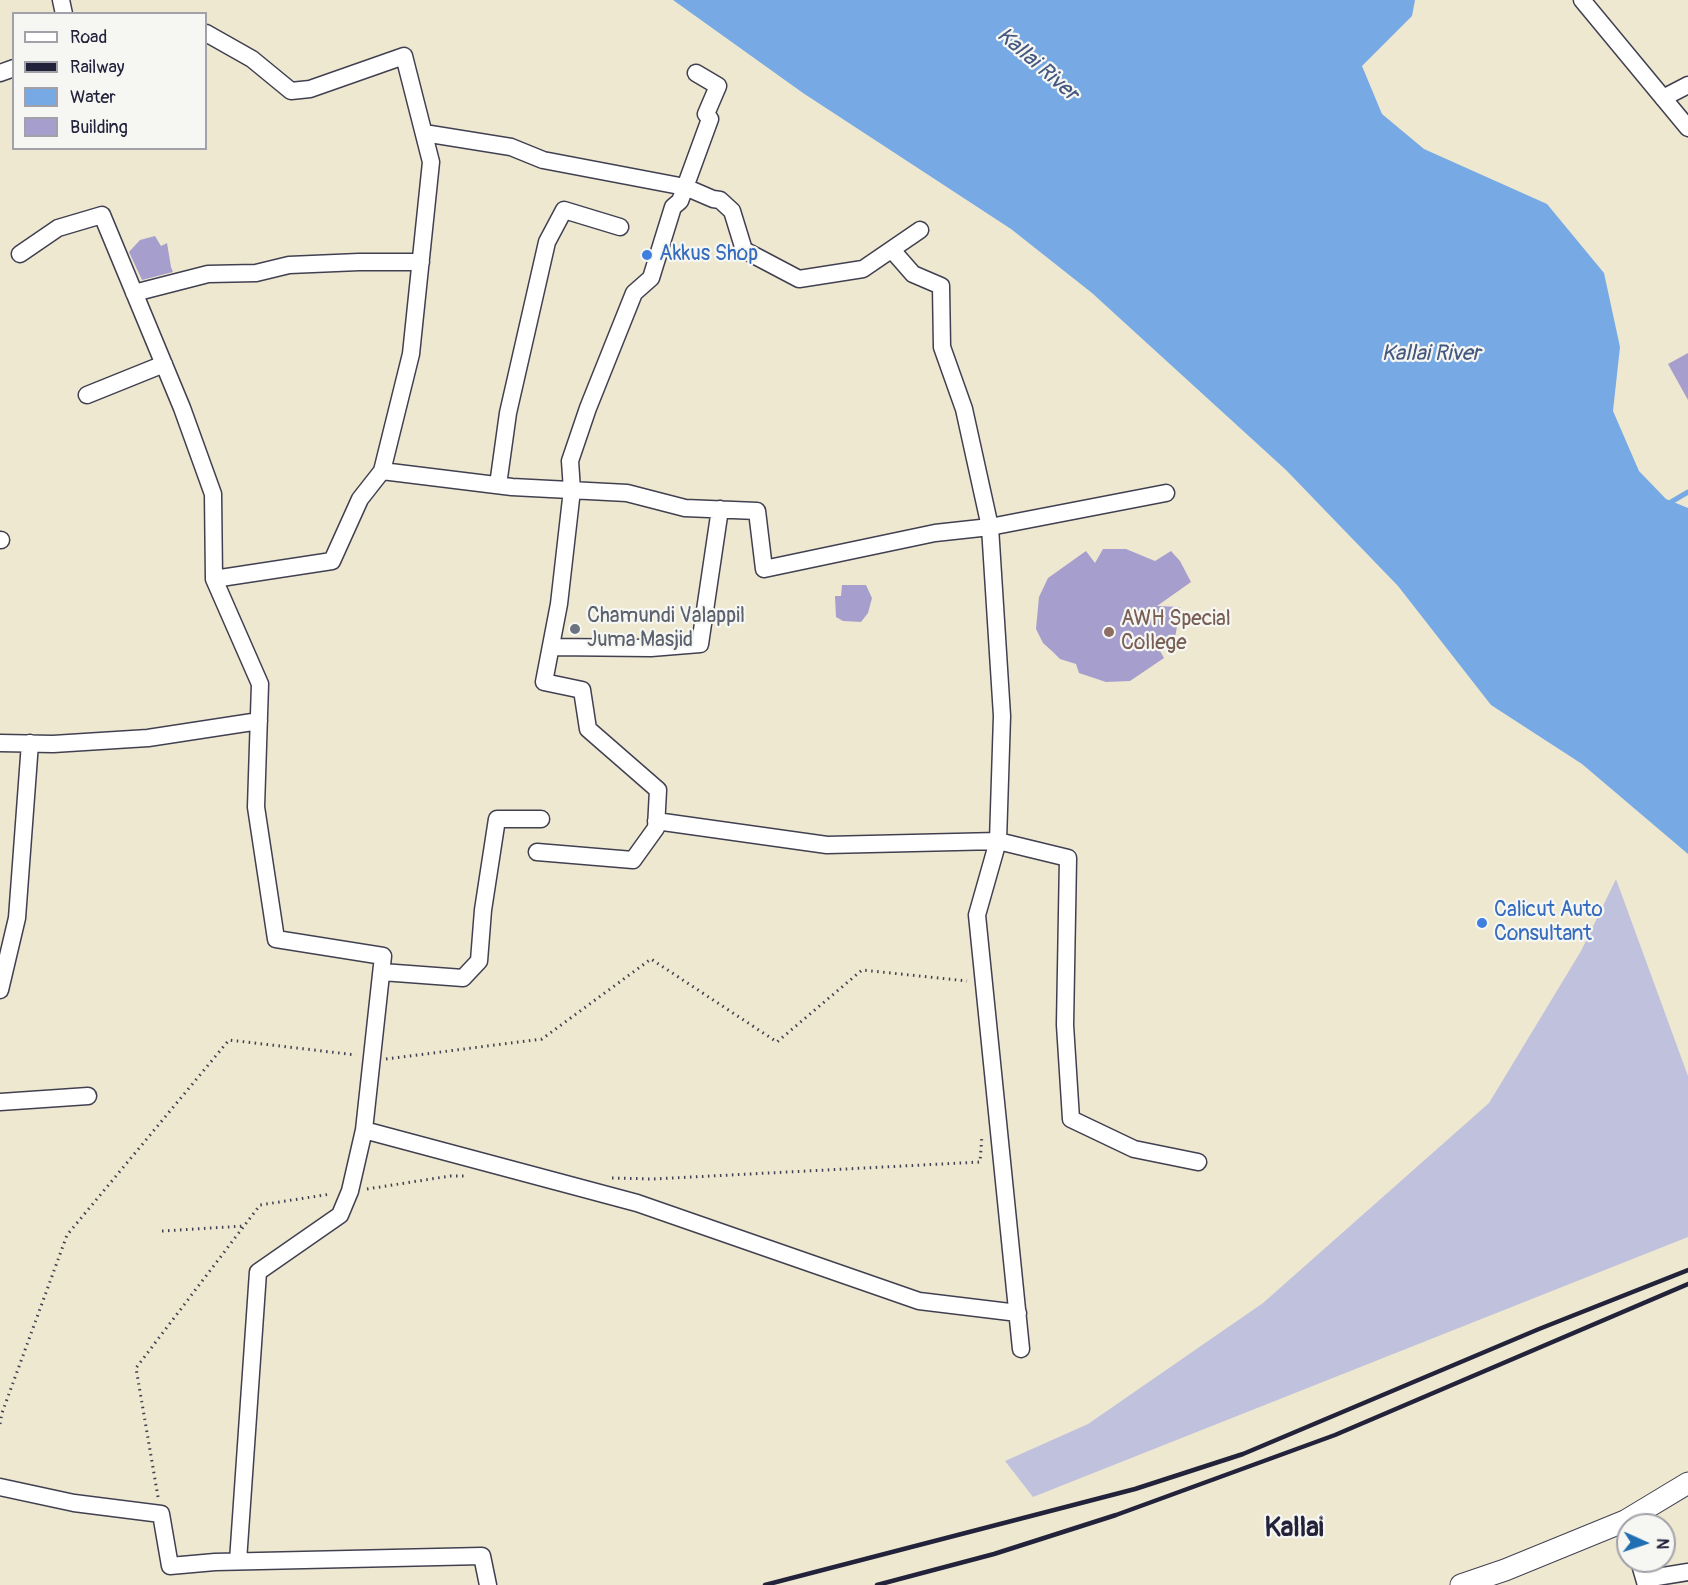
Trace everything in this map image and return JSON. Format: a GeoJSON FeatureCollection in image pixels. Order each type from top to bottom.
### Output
{"type":"FeatureCollection","features":[{"type":"Feature","properties":{"kind":"main road"},"geometry":{"type":"LineString","coordinates":[[1644,1513],[1688,1483]]}},
{"type":"Feature","properties":{"kind":"main road"},"geometry":{"type":"LineString","coordinates":[[1461,1585],[1616,1529]]}},
{"type":"Feature","properties":{"kind":"street"},"geometry":{"type":"LineString","coordinates":[[1582,0],[1688,128]]}},
{"type":"Feature","properties":{"kind":"street"},"geometry":{"type":"LineString","coordinates":[[207,34],[252,59],[291,91],[310,88],[404,56],[431,162],[411,354],[382,471],[360,499],[332,561],[214,579]]}},
{"type":"Feature","properties":{"kind":"street"},"geometry":{"type":"LineString","coordinates":[[537,852],[633,860],[656,828],[658,790],[588,729],[582,690],[544,682],[559,604],[572,490],[570,461],[588,408],[634,293],[651,278],[673,207],[680,201],[710,119],[706,114],[718,86],[696,73]]}},
{"type":"Feature","properties":{"kind":"street"},"geometry":{"type":"LineString","coordinates":[[1663,98],[1688,85]]}},
{"type":"Feature","properties":{"kind":"street"},"geometry":{"type":"LineString","coordinates":[[424,133],[511,147],[543,160],[685,187],[720,200],[732,211],[744,249],[799,279],[863,269],[920,230]]}},
{"type":"Feature","properties":{"kind":"street"},"geometry":{"type":"LineString","coordinates":[[498,485],[508,412],[548,242],[564,210],[620,227]]}},
{"type":"Feature","properties":{"kind":"street"},"geometry":{"type":"LineString","coordinates":[[20,254],[58,228],[102,215],[182,408],[213,494],[214,579],[260,684],[256,807],[276,939],[382,956],[364,1130],[350,1191],[340,1215],[258,1272],[238,1561]]}},
{"type":"Feature","properties":{"kind":"street"},"geometry":{"type":"LineString","coordinates":[[892,250],[913,274],[940,286],[942,346],[964,409],[990,527],[1002,716],[998,841],[977,915],[1021,1349]]}},
{"type":"Feature","properties":{"kind":"street"},"geometry":{"type":"LineString","coordinates":[[134,293],[208,274],[256,273],[289,265],[359,261],[421,262]]}},
{"type":"Feature","properties":{"kind":"street"},"geometry":{"type":"LineString","coordinates":[[87,395],[164,364]]}},
{"type":"Feature","properties":{"kind":"street"},"geometry":{"type":"LineString","coordinates":[[382,471],[498,485],[627,493],[685,508],[757,511],[764,569],[935,533],[990,527],[1166,493]]}},
{"type":"Feature","properties":{"kind":"street"},"geometry":{"type":"LineString","coordinates":[[551,647],[651,648],[700,644],[720,509]]}},
{"type":"Feature","properties":{"kind":"street"},"geometry":{"type":"LineString","coordinates":[[0,743],[148,738],[259,721]]}},
{"type":"Feature","properties":{"kind":"street"},"geometry":{"type":"LineString","coordinates":[[0,990],[17,918],[30,743]]}},
{"type":"Feature","properties":{"kind":"street"},"geometry":{"type":"LineString","coordinates":[[382,972],[463,978],[479,961],[483,910],[497,819],[541,819]]}},
{"type":"Feature","properties":{"kind":"street"},"geometry":{"type":"LineString","coordinates":[[656,820],[827,845],[998,841],[1068,858],[1065,1025],[1071,1119],[1134,1149],[1198,1162]]}},
{"type":"Feature","properties":{"kind":"street"},"geometry":{"type":"LineString","coordinates":[[0,1102],[88,1096]]}},
{"type":"Feature","properties":{"kind":"street"},"geometry":{"type":"LineString","coordinates":[[364,1130],[637,1203],[919,1301],[1018,1313]]}},
{"type":"Feature","properties":{"kind":"street"},"geometry":{"type":"LineString","coordinates":[[0,1487],[74,1503],[161,1514],[170,1566],[238,1561],[482,1556],[488,1585]]}},
{"type":"Feature","properties":{"kind":"street"},"geometry":{"type":"LineString","coordinates":[[1645,1582],[1688,1572]]}},
{"type":"Feature","properties":{"kind":"path"},"geometry":{"type":"LineString","coordinates":[[162,1231],[244,1226]]}},
{"type":"Feature","properties":{"kind":"shaded area"},"geometry":{"type":"Polygon","coordinates":[[[1616,879],[1688,1076],[1688,1237],[1033,1497],[1005,1461],[1088,1424],[1263,1303],[1489,1103],[1581,951],[1616,879]]]}},
{"type":"Feature","properties":{"kind":"water","name":"Kallai River"},"geometry":{"type":"Polygon","coordinates":[[[673,0],[1415,0],[1412,16],[1362,66],[1382,114],[1424,149],[1547,204],[1604,273],[1620,347],[1613,411],[1639,471],[1666,499],[1688,508],[1688,854],[1582,764],[1491,705],[1398,586],[1286,470],[1092,293],[1011,229],[803,93],[673,0]]]}},
{"type":"Feature","properties":{"kind":"building"},"geometry":{"type":"Polygon","coordinates":[[[155,236],[161,246],[167,243],[173,272],[142,280],[129,252],[140,240],[155,236]]]}},
{"type":"Feature","properties":{"kind":"building"},"geometry":{"type":"Polygon","coordinates":[[[1688,353],[1688,400],[1668,364],[1688,353]]]}},
{"type":"Feature","properties":{"kind":"building"},"geometry":{"type":"Polygon","coordinates":[[[1103,549],[1126,549],[1155,561],[1171,551],[1180,561],[1191,582],[1157,606],[1180,607],[1174,645],[1155,642],[1164,658],[1130,681],[1106,682],[1079,673],[1076,664],[1060,659],[1043,643],[1036,629],[1039,597],[1048,578],[1086,551],[1095,563],[1103,549]]]}},
{"type":"Feature","properties":{"kind":"building"},"geometry":{"type":"Polygon","coordinates":[[[842,585],[866,585],[872,598],[868,613],[861,622],[843,621],[836,617],[835,596],[841,596],[842,585]]]}},
{"type":"Feature","properties":{"kind":"waterway"},"geometry":{"type":"LineString","coordinates":[[1666,505],[1688,492]]}},
{"type":"Feature","properties":{"kind":"railway"},"geometry":{"type":"LineString","coordinates":[[765,1585],[1135,1489],[1243,1454],[1539,1329],[1688,1270]]}},
{"type":"Feature","properties":{"kind":"railway"},"geometry":{"type":"LineString","coordinates":[[877,1585],[994,1554],[1116,1515],[1335,1435],[1688,1284]]}},
{"type":"Feature","properties":{"kind":"place","name":"Akkus Shop"},"geometry":{"type":"Point","coordinates":[647,255]}},
{"type":"Feature","properties":{"kind":"place","name":"Chamundi Valappil Juma Masjid"},"geometry":{"type":"Point","coordinates":[575,629]}},
{"type":"Feature","properties":{"kind":"place","name":"AWH Special College"},"geometry":{"type":"Point","coordinates":[1109,632]}},
{"type":"Feature","properties":{"kind":"place","name":"Calicut Auto Consultant"},"geometry":{"type":"Point","coordinates":[1482,923]}},
{"type":"Feature","properties":{"kind":"district","name":"Kallai"},"geometry":{"type":"Point","coordinates":[1294,1529]}}]}
